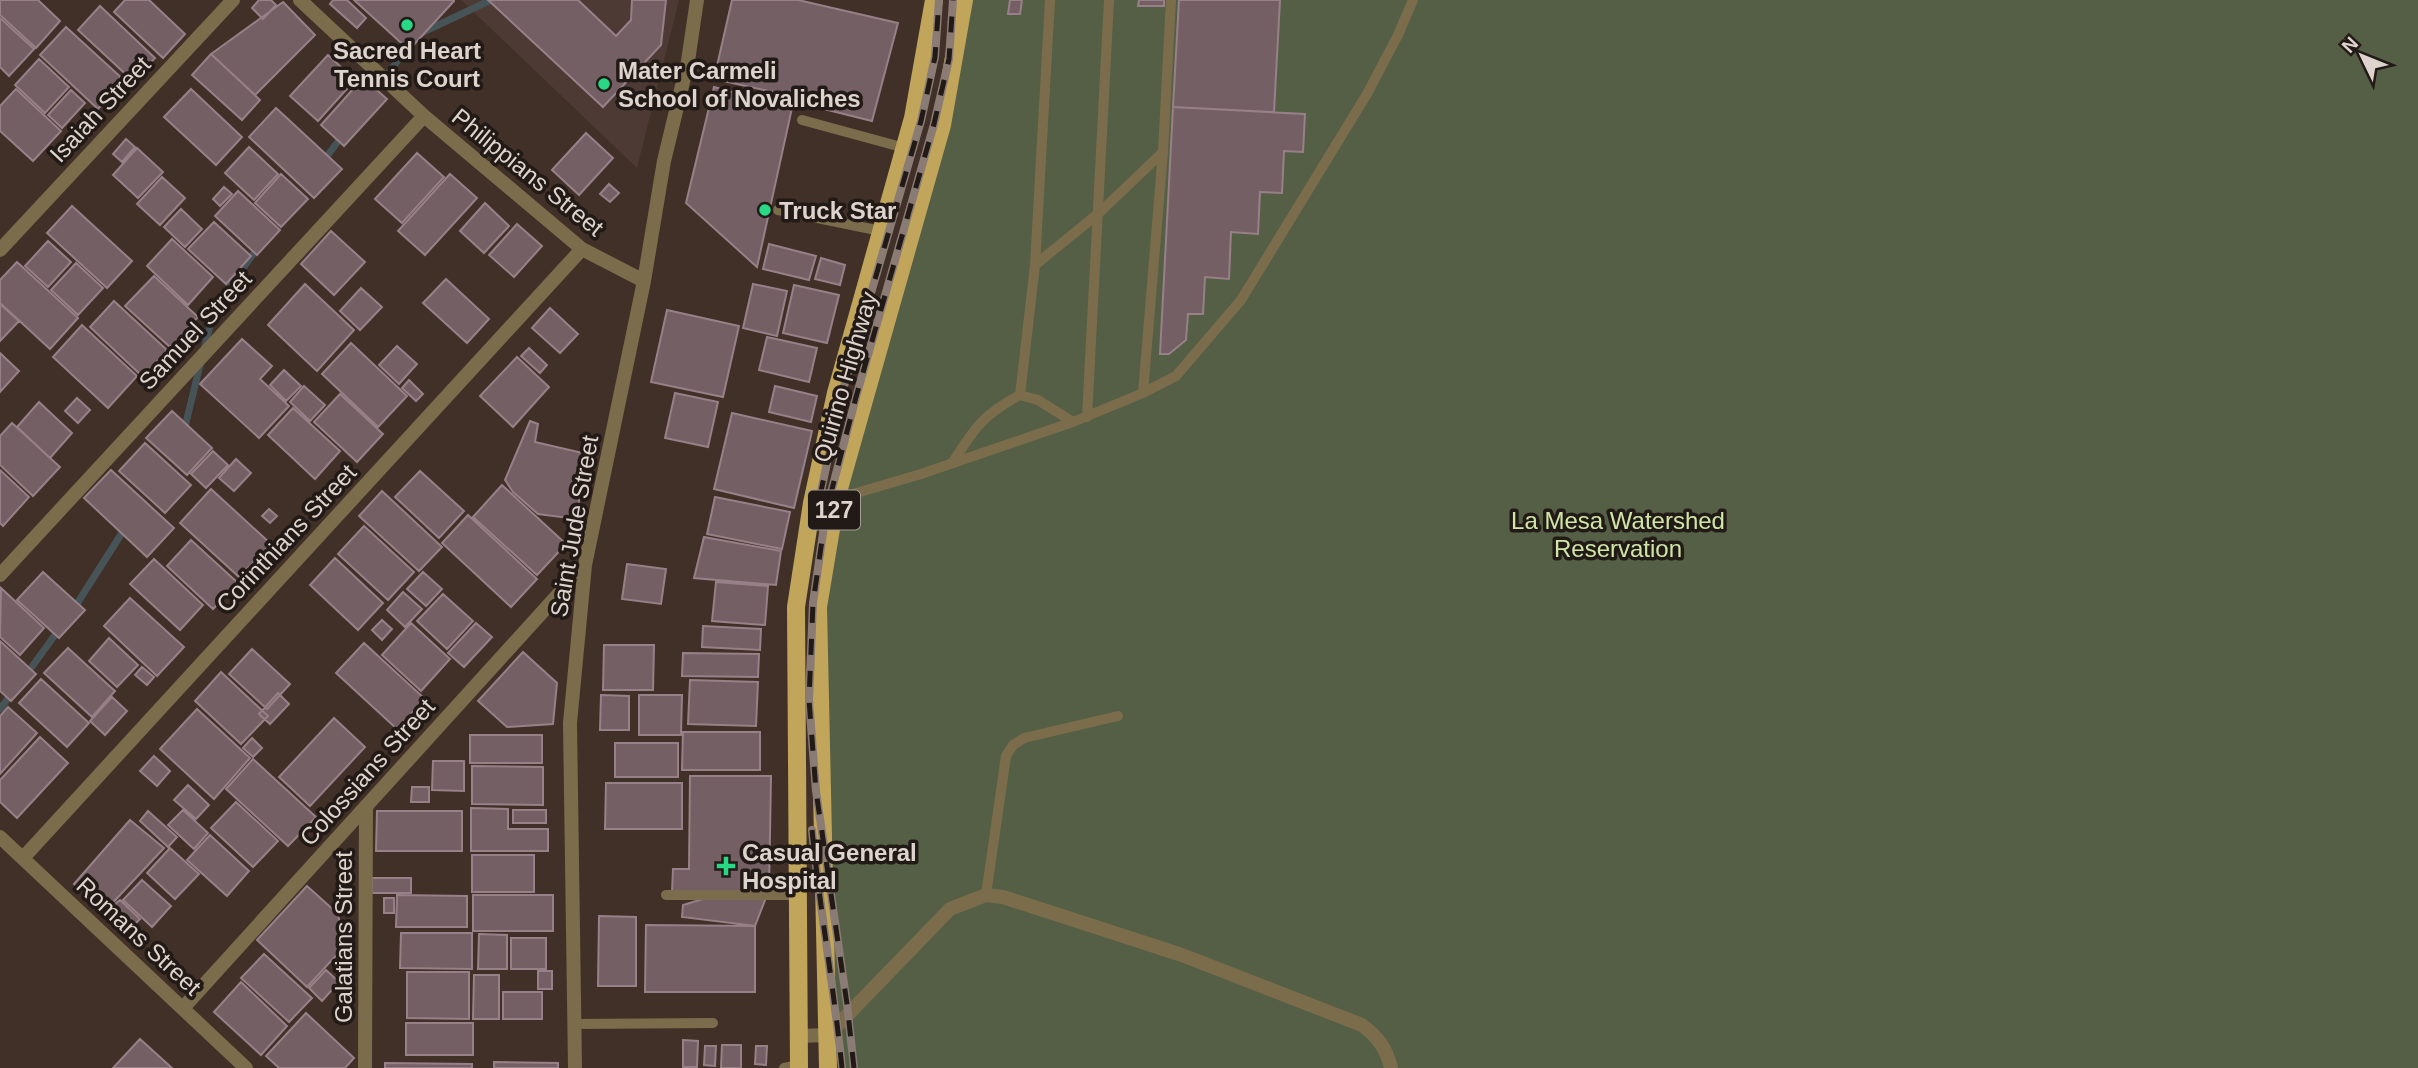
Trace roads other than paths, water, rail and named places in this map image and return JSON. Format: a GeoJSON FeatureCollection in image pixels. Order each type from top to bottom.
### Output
{"type":"FeatureCollection","features":[{"type":"Feature","properties":{"kind":"main road","name":"Quirino Highway"},"geometry":{"type":"LineString","coordinates":[[794,1067],[798,1035],[796,607],[812,503],[836,393],[913,118],[934,0]]}},
{"type":"Feature","properties":{"kind":"main road","name":"Quirino Highway"},"geometry":{"type":"LineString","coordinates":[[828,1068],[818,607],[836,499],[942,125],[964,0]]}},
{"type":"Feature","properties":{"kind":"street","name":"Isaiah Street"},"geometry":{"type":"LineString","coordinates":[[0,250],[233,0]]}},
{"type":"Feature","properties":{"kind":"street","name":"Philippians Street"},"geometry":{"type":"LineString","coordinates":[[300,0],[424,116],[582,249],[644,281]]}},
{"type":"Feature","properties":{"kind":"street","name":"Saint Jude Street"},"geometry":{"type":"LineString","coordinates":[[575,1068],[570,723],[585,565],[644,281],[664,161],[688,61],[697,0]]}},
{"type":"Feature","properties":{"kind":"street","name":"Samuel Street"},"geometry":{"type":"LineString","coordinates":[[0,575],[424,116]]}},
{"type":"Feature","properties":{"kind":"street","name":"Corinthians Street"},"geometry":{"type":"LineString","coordinates":[[23,858],[582,249]]}},
{"type":"Feature","properties":{"kind":"street","name":"Colossians Street"},"geometry":{"type":"LineString","coordinates":[[183,1008],[585,565]]}},
{"type":"Feature","properties":{"kind":"street","name":"Galatians Street"},"geometry":{"type":"LineString","coordinates":[[365,1068],[366,806]]}},
{"type":"Feature","properties":{"kind":"street","name":"Romans Street"},"geometry":{"type":"LineString","coordinates":[[0,837],[246,1068]]}},
{"type":"Feature","properties":{"kind":"street"},"geometry":{"type":"LineString","coordinates":[[798,1035],[828,1035],[950,909],[967,900],[986,895],[1003,897],[1182,955],[1362,1025],[1376,1035],[1385,1047],[1391,1068]]}},
{"type":"Feature","properties":{"kind":"lane"},"geometry":{"type":"LineString","coordinates":[[1020,395],[1035,265],[1050,0]]}},
{"type":"Feature","properties":{"kind":"lane"},"geometry":{"type":"LineString","coordinates":[[1087,416],[1109,0]]}},
{"type":"Feature","properties":{"kind":"lane"},"geometry":{"type":"LineString","coordinates":[[1143,393],[1163,152],[1171,0]]}},
{"type":"Feature","properties":{"kind":"lane"},"geometry":{"type":"LineString","coordinates":[[812,503],[836,499],[1073,422],[1176,376],[1241,300],[1367,94],[1413,0]]}},
{"type":"Feature","properties":{"kind":"lane"},"geometry":{"type":"LineString","coordinates":[[802,120],[905,148]]}},
{"type":"Feature","properties":{"kind":"lane"},"geometry":{"type":"LineString","coordinates":[[1035,265],[1099,213],[1163,152]]}},
{"type":"Feature","properties":{"kind":"lane"},"geometry":{"type":"LineString","coordinates":[[778,210],[881,231]]}},
{"type":"Feature","properties":{"kind":"lane"},"geometry":{"type":"LineString","coordinates":[[953,462],[980,421],[996,408],[1020,395],[1038,400],[1073,422]]}},
{"type":"Feature","properties":{"kind":"lane"},"geometry":{"type":"LineString","coordinates":[[986,895],[1006,756],[1013,745],[1024,738],[1118,716]]}},
{"type":"Feature","properties":{"kind":"lane"},"geometry":{"type":"LineString","coordinates":[[666,895],[797,895]]}},
{"type":"Feature","properties":{"kind":"lane"},"geometry":{"type":"LineString","coordinates":[[574,1024],[713,1023]]}},
{"type":"Feature","properties":{"kind":"waterway"},"geometry":{"type":"LineString","coordinates":[[419,34],[491,0]]}},
{"type":"Feature","properties":{"kind":"waterway"},"geometry":{"type":"LineString","coordinates":[[372,95],[411,43]]}},
{"type":"Feature","properties":{"kind":"waterway"},"geometry":{"type":"LineString","coordinates":[[322,163],[342,136]]}},
{"type":"Feature","properties":{"kind":"waterway"},"geometry":{"type":"LineString","coordinates":[[204,350],[215,306],[260,245]]}},
{"type":"Feature","properties":{"kind":"waterway"},"geometry":{"type":"LineString","coordinates":[[184,431],[201,361]]}},
{"type":"Feature","properties":{"kind":"waterway"},"geometry":{"type":"LineString","coordinates":[[73,610],[127,525]]}},
{"type":"Feature","properties":{"kind":"waterway"},"geometry":{"type":"LineString","coordinates":[[26,675],[60,628]]}},
{"type":"Feature","properties":{"kind":"waterway"},"geometry":{"type":"LineString","coordinates":[[0,709],[12,693]]}},
{"type":"Feature","properties":{"kind":"railway"},"geometry":{"type":"LineString","coordinates":[[820,496],[842,393],[921,121],[935,57],[939,0]]}},
{"type":"Feature","properties":{"kind":"railway"},"geometry":{"type":"LineString","coordinates":[[854,1068],[816,791],[809,700],[813,603],[826,512],[934,124],[949,59],[953,0]]}},
{"type":"Feature","properties":{"kind":"railway"},"geometry":{"type":"LineString","coordinates":[[812,830],[842,1068]]}},
{"type":"Feature","properties":{"kind":"place","name":"Sacred Heart Tennis Court"},"geometry":{"type":"Point","coordinates":[407,25]}},
{"type":"Feature","properties":{"kind":"place","name":"Mater Carmeli School of Novaliches"},"geometry":{"type":"Point","coordinates":[604,84]}},
{"type":"Feature","properties":{"kind":"place","name":"Truck Star"},"geometry":{"type":"Point","coordinates":[765,210]}},
{"type":"Feature","properties":{"kind":"place","name":"Casual General Hospital"},"geometry":{"type":"Point","coordinates":[726,866]}},
{"type":"Feature","properties":{"kind":"park label","name":"La Mesa Watershed Reservation"},"geometry":{"type":"Point","coordinates":[1618,534]}}]}
